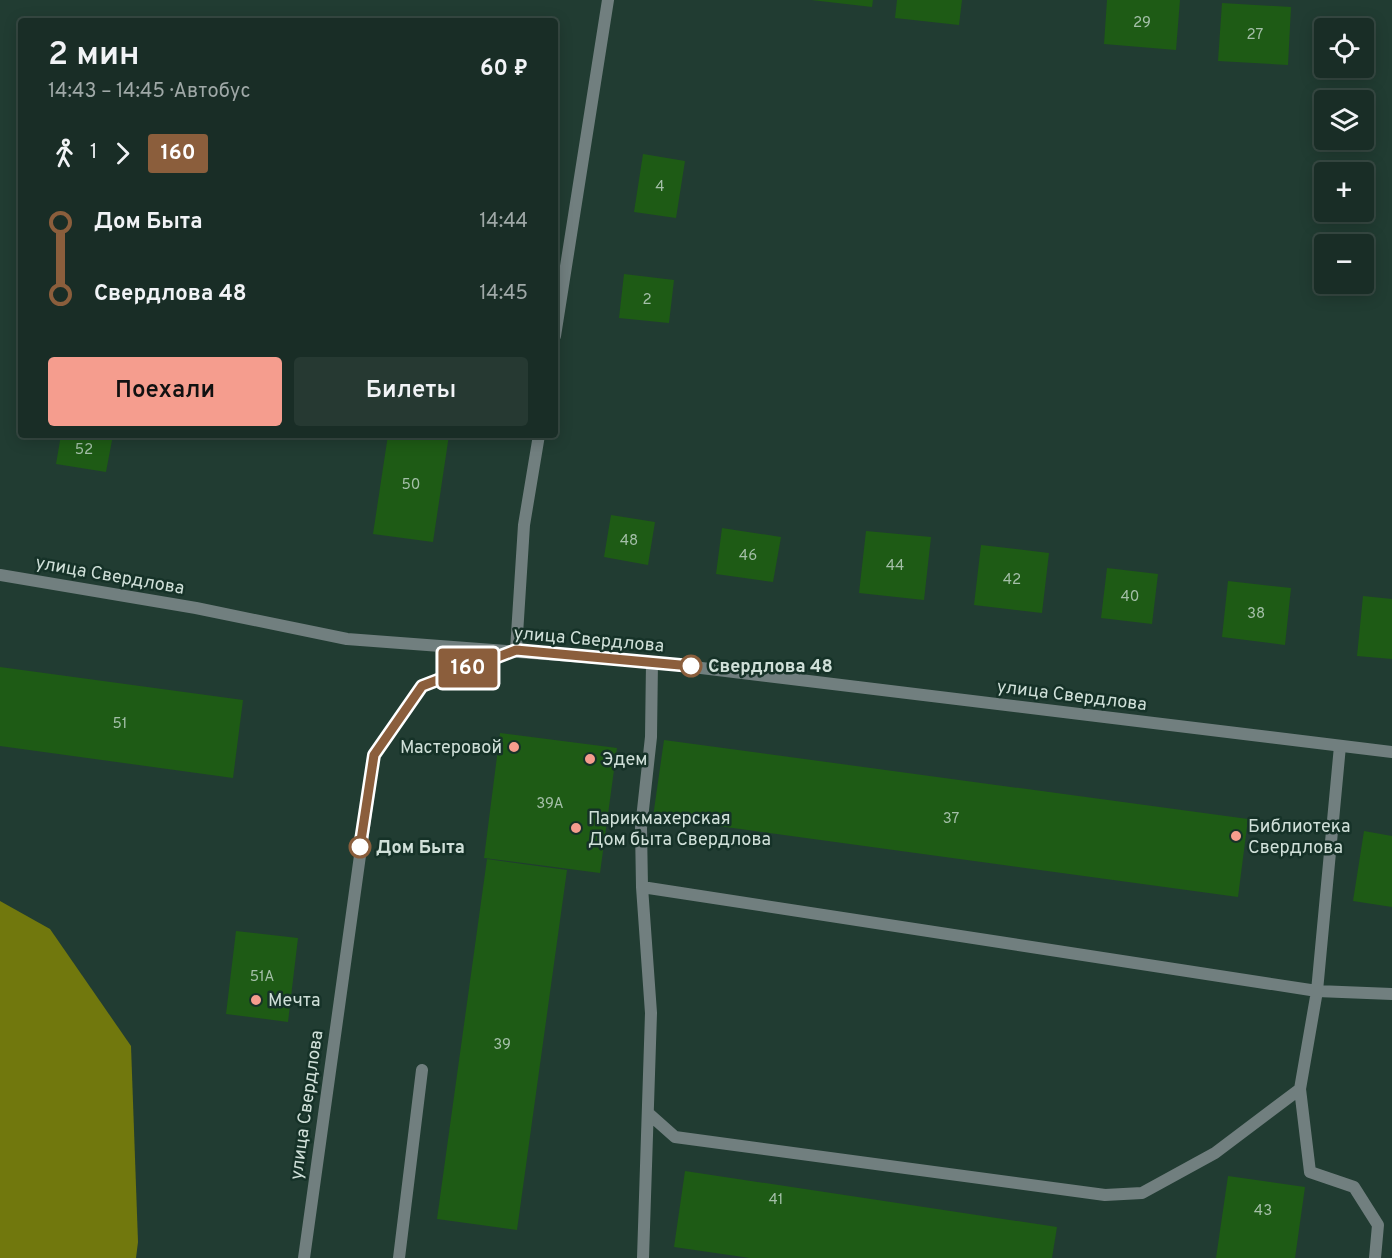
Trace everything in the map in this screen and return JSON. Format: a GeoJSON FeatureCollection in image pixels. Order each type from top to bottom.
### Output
{"type":"FeatureCollection","features":[{"type":"Feature","properties":{"kind":"street"},"geometry":{"type":"LineString","coordinates":[[558,317],[608,0]]}},
{"type":"Feature","properties":{"kind":"street"},"geometry":{"type":"LineString","coordinates":[[516,650],[524,525],[538,438]]}},
{"type":"Feature","properties":{"kind":"street","name":"улица Свердлова"},"geometry":{"type":"LineString","coordinates":[[0,575],[196,608],[347,639],[652,662],[1392,752]]}},
{"type":"Feature","properties":{"kind":"street","name":"улица Свердлова"},"geometry":{"type":"LineString","coordinates":[[304,1258],[374,755],[422,686],[516,650]]}},
{"type":"Feature","properties":{"kind":"street"},"geometry":{"type":"LineString","coordinates":[[643,1258],[651,1013],[642,887],[641,828],[651,737],[652,662]]}},
{"type":"Feature","properties":{"kind":"street"},"geometry":{"type":"LineString","coordinates":[[1340,746],[1317,991],[1300,1089],[1311,1172],[1354,1187],[1378,1225],[1375,1258]]}},
{"type":"Feature","properties":{"kind":"street"},"geometry":{"type":"LineString","coordinates":[[642,887],[1317,991],[1392,994]]}},
{"type":"Feature","properties":{"kind":"street"},"geometry":{"type":"LineString","coordinates":[[399,1258],[422,1070]]}},
{"type":"Feature","properties":{"kind":"street"},"geometry":{"type":"LineString","coordinates":[[648,1113],[675,1137],[1105,1195],[1142,1193],[1215,1153],[1300,1089]]}},
{"type":"Feature","properties":{"kind":"shaded area"},"geometry":{"type":"Polygon","coordinates":[[[0,901],[50,929],[131,1046],[138,1242],[136,1258],[0,1258],[0,901]]]}},
{"type":"Feature","properties":{"kind":"building"},"geometry":{"type":"Polygon","coordinates":[[[811,0],[873,0],[872,7],[811,0]]]}},
{"type":"Feature","properties":{"kind":"building"},"geometry":{"type":"Polygon","coordinates":[[[897,0],[962,0],[959,25],[895,18],[897,0]]]}},
{"type":"Feature","properties":{"kind":"building"},"geometry":{"type":"Polygon","coordinates":[[[1107,0],[1180,0],[1176,50],[1104,44],[1107,0]]]}},
{"type":"Feature","properties":{"kind":"building"},"geometry":{"type":"Polygon","coordinates":[[[1222,3],[1291,7],[1288,65],[1218,61],[1222,3]]]}},
{"type":"Feature","properties":{"kind":"building"},"geometry":{"type":"Polygon","coordinates":[[[643,154],[685,161],[676,218],[634,212],[643,154]]]}},
{"type":"Feature","properties":{"kind":"building"},"geometry":{"type":"Polygon","coordinates":[[[624,274],[674,280],[669,323],[619,318],[624,274]]]}},
{"type":"Feature","properties":{"kind":"building"},"geometry":{"type":"Polygon","coordinates":[[[60,438],[112,438],[106,472],[56,464],[60,438]]]}},
{"type":"Feature","properties":{"kind":"building"},"geometry":{"type":"Polygon","coordinates":[[[388,438],[449,438],[433,542],[373,534],[388,438]]]}},
{"type":"Feature","properties":{"kind":"building"},"geometry":{"type":"Polygon","coordinates":[[[611,515],[655,522],[648,565],[604,557],[611,515]]]}},
{"type":"Feature","properties":{"kind":"building"},"geometry":{"type":"Polygon","coordinates":[[[722,528],[781,537],[773,582],[716,574],[722,528]]]}},
{"type":"Feature","properties":{"kind":"building"},"geometry":{"type":"Polygon","coordinates":[[[866,531],[931,537],[924,600],[859,593],[866,531]]]}},
{"type":"Feature","properties":{"kind":"building"},"geometry":{"type":"Polygon","coordinates":[[[981,545],[1049,553],[1042,613],[974,605],[981,545]]]}},
{"type":"Feature","properties":{"kind":"building"},"geometry":{"type":"Polygon","coordinates":[[[1107,568],[1158,574],[1152,624],[1101,618],[1107,568]]]}},
{"type":"Feature","properties":{"kind":"building"},"geometry":{"type":"Polygon","coordinates":[[[1228,581],[1291,588],[1285,645],[1222,637],[1228,581]]]}},
{"type":"Feature","properties":{"kind":"building"},"geometry":{"type":"Polygon","coordinates":[[[1363,596],[1392,599],[1392,659],[1357,656],[1363,596]]]}},
{"type":"Feature","properties":{"kind":"building"},"geometry":{"type":"Polygon","coordinates":[[[0,667],[243,700],[233,778],[0,746],[0,667]]]}},
{"type":"Feature","properties":{"kind":"building"},"geometry":{"type":"Polygon","coordinates":[[[500,733],[617,748],[600,873],[484,858],[500,733]]]}},
{"type":"Feature","properties":{"kind":"building"},"geometry":{"type":"Polygon","coordinates":[[[664,740],[1248,819],[1238,897],[653,817],[664,740]]]}},
{"type":"Feature","properties":{"kind":"building"},"geometry":{"type":"Polygon","coordinates":[[[1364,831],[1392,836],[1392,907],[1353,901],[1364,831]]]}},
{"type":"Feature","properties":{"kind":"building"},"geometry":{"type":"Polygon","coordinates":[[[487,859],[567,870],[517,1230],[437,1219],[487,859]]]}},
{"type":"Feature","properties":{"kind":"building"},"geometry":{"type":"Polygon","coordinates":[[[236,931],[298,938],[288,1022],[226,1014],[236,931]]]}},
{"type":"Feature","properties":{"kind":"building"},"geometry":{"type":"Polygon","coordinates":[[[685,1171],[1057,1227],[1052,1258],[750,1258],[674,1247],[685,1171]]]}},
{"type":"Feature","properties":{"kind":"building"},"geometry":{"type":"Polygon","coordinates":[[[1228,1176],[1305,1187],[1295,1258],[1216,1258],[1228,1176]]]}},
{"type":"Feature","properties":{"kind":"bus line","name":"160"},"geometry":{"type":"LineString","coordinates":[[360,847],[374,755],[422,686],[516,650],[691,666]]}},
{"type":"Feature","properties":{"kind":"place","name":"Свердлова 48"},"geometry":{"type":"Point","coordinates":[691,666]}},
{"type":"Feature","properties":{"kind":"place","name":"Мастеровой"},"geometry":{"type":"Point","coordinates":[514,747]}},
{"type":"Feature","properties":{"kind":"place","name":"Эдем"},"geometry":{"type":"Point","coordinates":[590,759]}},
{"type":"Feature","properties":{"kind":"place","name":"Парикмахерская Дом быта Свердлова"},"geometry":{"type":"Point","coordinates":[576,828]}},
{"type":"Feature","properties":{"kind":"place","name":"Библиотека Свердлова"},"geometry":{"type":"Point","coordinates":[1236,836]}},
{"type":"Feature","properties":{"kind":"place","name":"Дом Быта"},"geometry":{"type":"Point","coordinates":[360,847]}},
{"type":"Feature","properties":{"kind":"place","name":"Мечта"},"geometry":{"type":"Point","coordinates":[256,1000]}}]}
